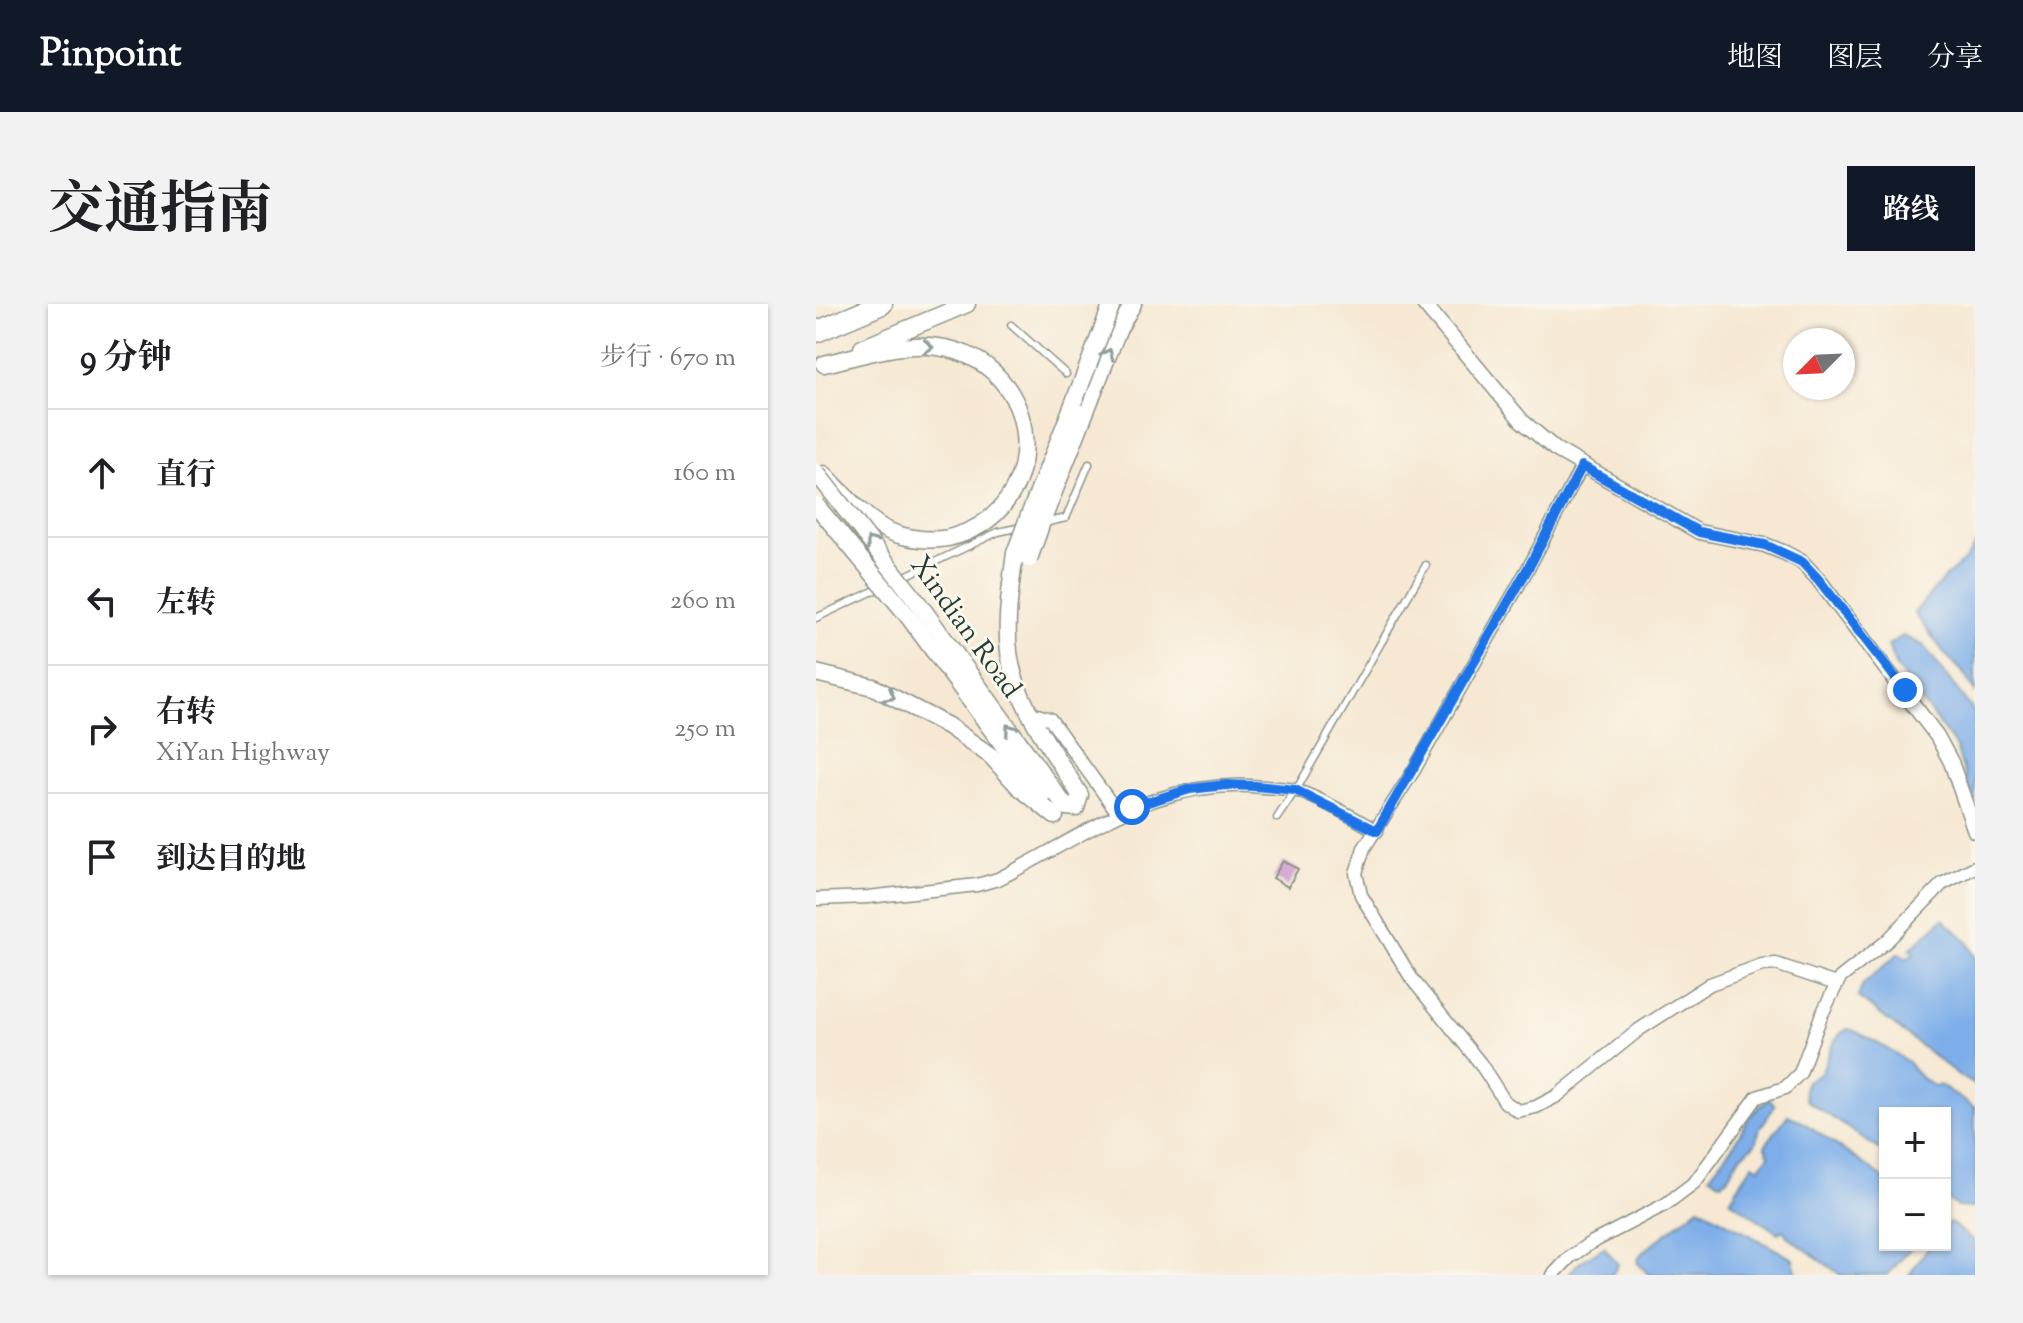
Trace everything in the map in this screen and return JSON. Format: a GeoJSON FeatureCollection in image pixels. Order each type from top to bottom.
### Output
{"type":"FeatureCollection","features":[{"type":"Feature","properties":{"kind":"highway"},"geometry":{"type":"LineString","coordinates":[[816,332],[882,304]]}},
{"type":"Feature","properties":{"kind":"main road"},"geometry":{"type":"LineString","coordinates":[[820,366],[967,304]]}},
{"type":"Feature","properties":{"kind":"main road"},"geometry":{"type":"LineString","coordinates":[[1076,808],[1080,795],[1031,713],[1014,676],[1008,639],[1010,597],[1074,402],[1112,304]]}},
{"type":"Feature","properties":{"kind":"main road"},"geometry":{"type":"LineString","coordinates":[[1035,520],[1118,330],[1133,304]]}},
{"type":"Feature","properties":{"kind":"main road"},"geometry":{"type":"LineString","coordinates":[[816,465],[864,514],[885,530],[933,541],[968,532],[1000,511],[1012,494],[1025,463],[1025,437],[1020,412],[1009,389],[992,370],[962,352],[909,346],[820,366]]}},
{"type":"Feature","properties":{"kind":"main road","name":"Xindian Road"},"geometry":{"type":"LineString","coordinates":[[816,472],[1055,816]]}},
{"type":"Feature","properties":{"kind":"main road","name":"Xindian Road"},"geometry":{"type":"LineString","coordinates":[[816,505],[914,610],[1066,807],[1076,808]]}},
{"type":"Feature","properties":{"kind":"main road"},"geometry":{"type":"LineString","coordinates":[[816,673],[873,687],[948,726],[991,756],[1018,786],[1055,816]]}},
{"type":"Feature","properties":{"kind":"street"},"geometry":{"type":"LineString","coordinates":[[1424,304],[1522,421],[1555,449],[1699,532],[1765,545],[1802,562],[1937,736],[1951,762],[1975,831]]}},
{"type":"Feature","properties":{"kind":"street"},"geometry":{"type":"LineString","coordinates":[[1582,466],[1531,563],[1377,831],[1364,848],[1356,873],[1361,895],[1412,979],[1480,1063],[1505,1102],[1518,1111],[1536,1107],[1557,1096],[1640,1029],[1710,984],[1762,965],[1776,964],[1836,984]]}},
{"type":"Feature","properties":{"kind":"street"},"geometry":{"type":"LineString","coordinates":[[1031,713],[1050,719],[1118,813]]}},
{"type":"Feature","properties":{"kind":"street"},"geometry":{"type":"LineString","coordinates":[[816,899],[868,897],[977,885],[998,879],[1118,813],[1158,797],[1190,789],[1226,785],[1295,790],[1377,831]]}},
{"type":"Feature","properties":{"kind":"street"},"geometry":{"type":"LineString","coordinates":[[1055,816],[1065,819],[1076,808]]}},
{"type":"Feature","properties":{"kind":"street"},"geometry":{"type":"LineString","coordinates":[[1553,1275],[1570,1257],[1589,1244],[1666,1204],[1695,1182],[1757,1097],[1785,1088],[1800,1073],[1821,1016],[1840,978],[1887,941],[1942,884],[1975,867]]}},
{"type":"Feature","properties":{"kind":"lane"},"geometry":{"type":"LineString","coordinates":[[1011,325],[1066,374]]}},
{"type":"Feature","properties":{"kind":"lane"},"geometry":{"type":"LineString","coordinates":[[816,618],[998,532],[1066,518],[1089,464]]}},
{"type":"Feature","properties":{"kind":"lane"},"geometry":{"type":"LineString","coordinates":[[1277,818],[1426,565]]}},
{"type":"Feature","properties":{"kind":"water"},"geometry":{"type":"Polygon","coordinates":[[[1975,545],[1975,692],[1962,671],[1914,613],[1945,577],[1965,560],[1975,545]]]}},
{"type":"Feature","properties":{"kind":"water"},"geometry":{"type":"Polygon","coordinates":[[[1903,636],[1923,645],[1975,713],[1975,807],[1956,747],[1895,665],[1888,645],[1903,636]]]}},
{"type":"Feature","properties":{"kind":"water"},"geometry":{"type":"Polygon","coordinates":[[[1943,919],[1968,942],[1975,957],[1975,1085],[1858,997],[1863,984],[1899,953],[1908,958],[1914,952],[1910,949],[1943,919]]]}},
{"type":"Feature","properties":{"kind":"water"},"geometry":{"type":"Polygon","coordinates":[[[1848,1029],[1868,1038],[1909,1063],[1915,1072],[1935,1087],[1940,1085],[1975,1108],[1975,1208],[1957,1207],[1951,1202],[1951,1107],[1879,1107],[1879,1149],[1806,1100],[1804,1089],[1807,1081],[1821,1073],[1841,1033],[1848,1029]]]}},
{"type":"Feature","properties":{"kind":"water"},"geometry":{"type":"Polygon","coordinates":[[[1769,1099],[1775,1106],[1760,1128],[1755,1144],[1738,1159],[1721,1183],[1710,1175],[1735,1143],[1749,1117],[1769,1099]]]}},
{"type":"Feature","properties":{"kind":"water"},"geometry":{"type":"Polygon","coordinates":[[[1788,1115],[1879,1175],[1879,1251],[1908,1251],[1888,1275],[1841,1275],[1783,1230],[1778,1233],[1730,1200],[1753,1164],[1759,1168],[1769,1155],[1765,1146],[1788,1115]]]}},
{"type":"Feature","properties":{"kind":"water"},"geometry":{"type":"Polygon","coordinates":[[[1699,1207],[1793,1259],[1797,1275],[1649,1275],[1637,1262],[1641,1254],[1699,1207]]]}},
{"type":"Feature","properties":{"kind":"water"},"geometry":{"type":"Polygon","coordinates":[[[1951,1223],[1975,1242],[1975,1275],[1909,1275],[1926,1251],[1951,1251],[1951,1223]]]}},
{"type":"Feature","properties":{"kind":"water"},"geometry":{"type":"Polygon","coordinates":[[[1604,1247],[1618,1264],[1612,1275],[1567,1275],[1580,1262],[1604,1247]]]}},
{"type":"Feature","properties":{"kind":"building"},"geometry":{"type":"Polygon","coordinates":[[[1283,861],[1298,869],[1288,887],[1273,878],[1283,861]]]}},
{"type":"Feature","properties":{"kind":"route"},"geometry":{"type":"LineString","coordinates":[[1132,807],[1190,789],[1255,786],[1295,790],[1377,831],[1531,563],[1582,466],[1699,532],[1765,545],[1802,562],[1905,690]]}}]}
